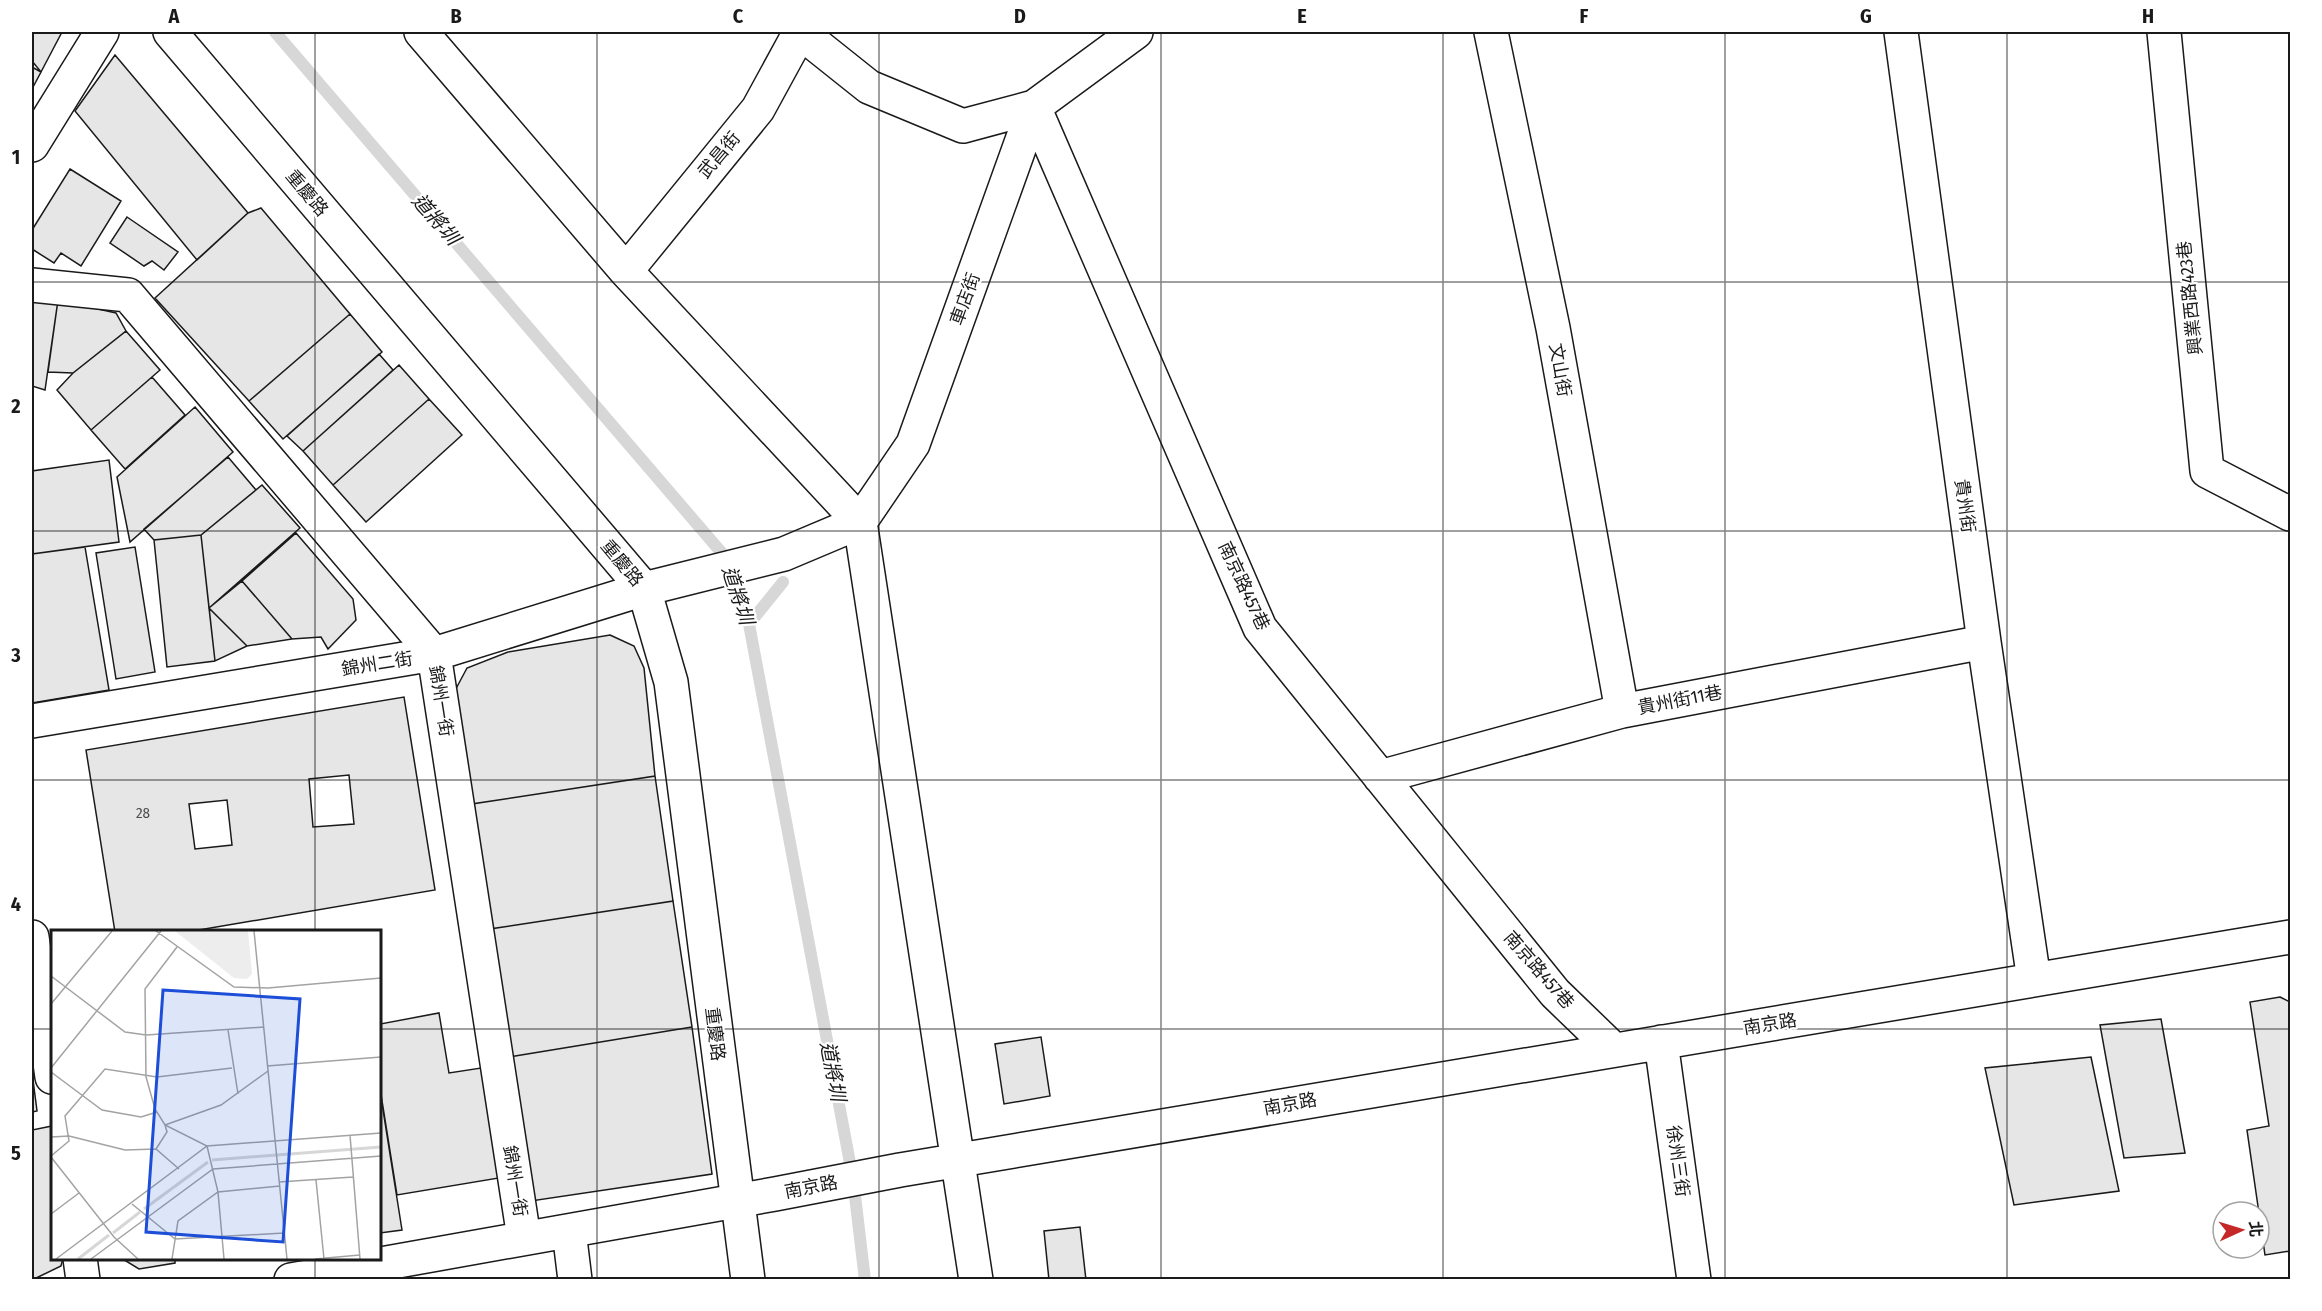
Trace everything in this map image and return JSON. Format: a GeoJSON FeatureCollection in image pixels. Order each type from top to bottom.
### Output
{"type":"FeatureCollection","features":[{"type":"Feature","properties":{"kind":"street"},"geometry":{"type":"LineString","coordinates":[[32,145],[102,32]]}},
{"type":"Feature","properties":{"kind":"street","name":"重慶路"},"geometry":{"type":"LineString","coordinates":[[170,32],[660,585],[736,1201],[748,1280]]}},
{"type":"Feature","properties":{"kind":"street"},"geometry":{"type":"LineString","coordinates":[[421,32],[626,271],[860,522],[976,1280]]}},
{"type":"Feature","properties":{"kind":"street"},"geometry":{"type":"LineString","coordinates":[[800,32],[869,87],[963,126],[1034,107],[1136,32]]}},
{"type":"Feature","properties":{"kind":"street","name":"武昌街"},"geometry":{"type":"LineString","coordinates":[[626,271],[758,109],[800,32]]}},
{"type":"Feature","properties":{"kind":"street","name":"文山街"},"geometry":{"type":"LineString","coordinates":[[1491,32],[1553,328],[1622,711]]}},
{"type":"Feature","properties":{"kind":"street","name":"貴州街"},"geometry":{"type":"LineString","coordinates":[[1901,32],[1984,642],[2034,980]]}},
{"type":"Feature","properties":{"kind":"street","name":"興業西路423巷"},"geometry":{"type":"LineString","coordinates":[[2164,32],[2207,471],[2290,514]]}},
{"type":"Feature","properties":{"kind":"street","name":"車店街"},"geometry":{"type":"LineString","coordinates":[[860,522],[912,444],[1034,107]]}},
{"type":"Feature","properties":{"kind":"street","name":"南京路457巷"},"geometry":{"type":"LineString","coordinates":[[1034,107],[1260,628],[1555,993],[1614,1050]]}},
{"type":"Feature","properties":{"kind":"street","name":"錦州一街"},"geometry":{"type":"LineString","coordinates":[[32,285],[128,295],[434,654],[524,1238]]}},
{"type":"Feature","properties":{"kind":"street","name":"錦州二街"},"geometry":{"type":"LineString","coordinates":[[32,722],[434,654],[660,585],[784,554],[860,522]]}},
{"type":"Feature","properties":{"kind":"street","name":"貴州街11巷"},"geometry":{"type":"LineString","coordinates":[[1380,777],[1622,711],[1984,642]]}},
{"type":"Feature","properties":{"kind":"street"},"geometry":{"type":"LineString","coordinates":[[32,937],[51,1070]]}},
{"type":"Feature","properties":{"kind":"street","name":"南京路"},"geometry":{"type":"LineString","coordinates":[[291,1280],[900,1170],[2290,937]]}},
{"type":"Feature","properties":{"kind":"street","name":"徐州三街"},"geometry":{"type":"LineString","coordinates":[[1661,1042],[1694,1280]]}},
{"type":"Feature","properties":{"kind":"street"},"geometry":{"type":"LineString","coordinates":[[569,1231],[575,1280]]}},
{"type":"Feature","properties":{"kind":"street"},"geometry":{"type":"LineString","coordinates":[[80,1260],[83,1280]]}},
{"type":"Feature","properties":{"kind":"building"},"geometry":{"type":"Polygon","coordinates":[[[32,32],[62,32],[41,72],[32,61],[32,32]]]}},
{"type":"Feature","properties":{"kind":"building"},"geometry":{"type":"Polygon","coordinates":[[[115,55],[248,213],[197,260],[75,111],[115,55]]]}},
{"type":"Feature","properties":{"kind":"building"},"geometry":{"type":"Polygon","coordinates":[[[32,67],[41,72],[32,89],[32,67]]]}},
{"type":"Feature","properties":{"kind":"building"},"geometry":{"type":"Polygon","coordinates":[[[70,169],[121,201],[81,266],[61,253],[54,263],[32,249],[32,230],[70,169]]]}},
{"type":"Feature","properties":{"kind":"building"},"geometry":{"type":"Polygon","coordinates":[[[261,208],[350,314],[249,401],[155,298],[248,213],[261,208]]]}},
{"type":"Feature","properties":{"kind":"building"},"geometry":{"type":"Polygon","coordinates":[[[127,217],[178,252],[164,270],[152,261],[144,266],[110,243],[127,217]]]}},
{"type":"Feature","properties":{"kind":"building"},"geometry":{"type":"Polygon","coordinates":[[[32,298],[58,300],[45,390],[32,386],[32,298]]]}},
{"type":"Feature","properties":{"kind":"building"},"geometry":{"type":"Polygon","coordinates":[[[58,300],[116,313],[126,331],[73,373],[48,372],[58,300]]]}},
{"type":"Feature","properties":{"kind":"building"},"geometry":{"type":"Polygon","coordinates":[[[350,314],[382,352],[283,439],[249,401],[350,314]]]}},
{"type":"Feature","properties":{"kind":"building"},"geometry":{"type":"Polygon","coordinates":[[[126,331],[160,370],[91,430],[57,390],[73,373],[126,331]]]}},
{"type":"Feature","properties":{"kind":"building"},"geometry":{"type":"Polygon","coordinates":[[[379,354],[393,370],[303,451],[287,436],[379,354]]]}},
{"type":"Feature","properties":{"kind":"building"},"geometry":{"type":"Polygon","coordinates":[[[399,365],[429,399],[333,485],[303,451],[399,365]]]}},
{"type":"Feature","properties":{"kind":"building"},"geometry":{"type":"Polygon","coordinates":[[[152,377],[185,415],[125,469],[91,430],[152,377]]]}},
{"type":"Feature","properties":{"kind":"building"},"geometry":{"type":"Polygon","coordinates":[[[429,399],[462,435],[366,522],[333,485],[429,399]]]}},
{"type":"Feature","properties":{"kind":"building"},"geometry":{"type":"Polygon","coordinates":[[[195,407],[233,452],[130,542],[117,477],[195,407]]]}},
{"type":"Feature","properties":{"kind":"building"},"geometry":{"type":"Polygon","coordinates":[[[228,457],[256,490],[201,535],[154,540],[144,529],[228,457]]]}},
{"type":"Feature","properties":{"kind":"building"},"geometry":{"type":"Polygon","coordinates":[[[109,460],[119,542],[32,554],[32,471],[109,460]]]}},
{"type":"Feature","properties":{"kind":"building"},"geometry":{"type":"Polygon","coordinates":[[[262,485],[300,528],[209,608],[201,535],[262,485]]]}},
{"type":"Feature","properties":{"kind":"building"},"geometry":{"type":"Polygon","coordinates":[[[296,533],[353,599],[356,620],[328,649],[321,637],[292,639],[242,581],[296,533]]]}},
{"type":"Feature","properties":{"kind":"building"},"geometry":{"type":"Polygon","coordinates":[[[201,535],[215,661],[167,667],[154,540],[201,535]]]}},
{"type":"Feature","properties":{"kind":"building"},"geometry":{"type":"Polygon","coordinates":[[[85,547],[109,690],[32,703],[32,554],[85,547]]]}},
{"type":"Feature","properties":{"kind":"building"},"geometry":{"type":"Polygon","coordinates":[[[135,547],[155,672],[116,679],[96,553],[135,547]]]}},
{"type":"Feature","properties":{"kind":"building"},"geometry":{"type":"Polygon","coordinates":[[[242,581],[292,639],[247,646],[209,608],[242,581]]]}},
{"type":"Feature","properties":{"kind":"building"},"geometry":{"type":"Polygon","coordinates":[[[209,608],[247,646],[215,661],[209,608]]]}},
{"type":"Feature","properties":{"kind":"building"},"geometry":{"type":"Polygon","coordinates":[[[610,635],[634,646],[644,668],[655,776],[472,804],[451,698],[467,668],[508,652],[610,635]]]}},
{"type":"Feature","properties":{"kind":"building"},"geometry":{"type":"Polygon","coordinates":[[[404,697],[435,890],[199,930],[115,930],[86,750],[404,697]],[[349,775],[309,779],[313,827],[354,824],[349,775]],[[227,800],[189,804],[195,849],[232,845],[227,800]]]}},
{"type":"Feature","properties":{"kind":"building"},"geometry":{"type":"Polygon","coordinates":[[[655,776],[673,901],[490,929],[472,804],[655,776]]]}},
{"type":"Feature","properties":{"kind":"building"},"geometry":{"type":"Polygon","coordinates":[[[673,901],[692,1027],[509,1057],[490,929],[673,901]]]}},
{"type":"Feature","properties":{"kind":"building"},"geometry":{"type":"Polygon","coordinates":[[[2280,997],[2290,1002],[2290,1251],[2271,1254],[2271,1200],[2257,1200],[2247,1130],[2269,1126],[2250,1002],[2280,997]]]}},
{"type":"Feature","properties":{"kind":"building"},"geometry":{"type":"Polygon","coordinates":[[[439,1013],[449,1073],[481,1068],[499,1178],[397,1195],[381,1094],[381,1024],[439,1013]]]}},
{"type":"Feature","properties":{"kind":"building"},"geometry":{"type":"Polygon","coordinates":[[[2161,1019],[2185,1153],[2124,1158],[2100,1025],[2161,1019]]]}},
{"type":"Feature","properties":{"kind":"building"},"geometry":{"type":"Polygon","coordinates":[[[692,1027],[712,1174],[531,1201],[509,1057],[692,1027]]]}},
{"type":"Feature","properties":{"kind":"building"},"geometry":{"type":"Polygon","coordinates":[[[1041,1037],[1050,1096],[1004,1104],[995,1044],[1041,1037]]]}},
{"type":"Feature","properties":{"kind":"building"},"geometry":{"type":"Polygon","coordinates":[[[2091,1057],[2119,1191],[2014,1205],[1985,1068],[2091,1057]]]}},
{"type":"Feature","properties":{"kind":"building"},"geometry":{"type":"Polygon","coordinates":[[[32,1072],[37,1111],[32,1112],[32,1072]]]}},
{"type":"Feature","properties":{"kind":"building"},"geometry":{"type":"Polygon","coordinates":[[[381,1097],[402,1230],[381,1233],[381,1097]]]}},
{"type":"Feature","properties":{"kind":"building"},"geometry":{"type":"Polygon","coordinates":[[[51,1126],[51,1260],[62,1260],[61,1266],[32,1280],[32,1130],[51,1126]]]}},
{"type":"Feature","properties":{"kind":"building"},"geometry":{"type":"Polygon","coordinates":[[[1080,1227],[1086,1280],[1049,1280],[1044,1231],[1080,1227]]]}},
{"type":"Feature","properties":{"kind":"building"},"geometry":{"type":"Polygon","coordinates":[[[124,1260],[175,1260],[175,1263],[139,1269],[124,1260]]]}},
{"type":"Feature","properties":{"kind":"waterway","name":"道將圳"},"geometry":{"type":"LineString","coordinates":[[275,32],[733,566],[749,624],[853,1179],[865,1280]]}},
{"type":"Feature","properties":{"kind":"waterway"},"geometry":{"type":"LineString","coordinates":[[749,624],[783,582]]}}]}
